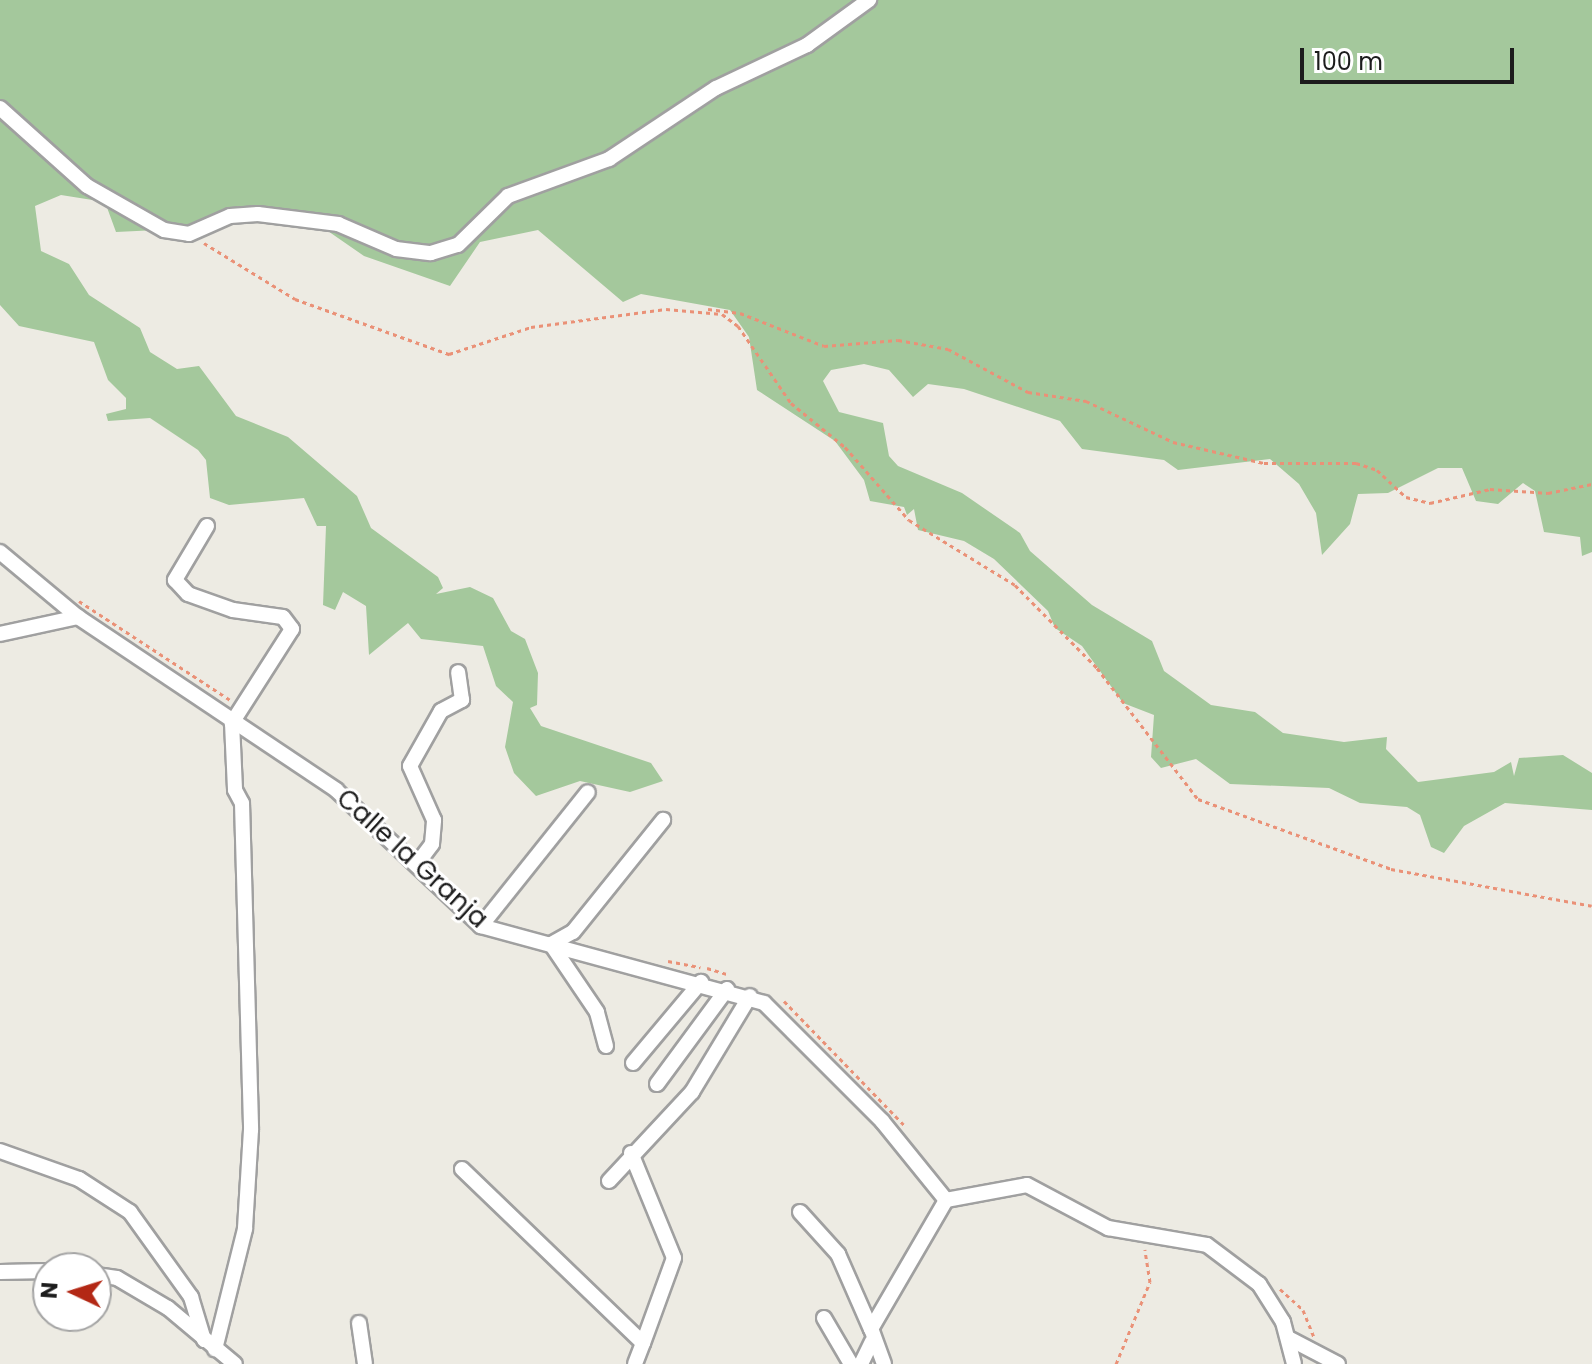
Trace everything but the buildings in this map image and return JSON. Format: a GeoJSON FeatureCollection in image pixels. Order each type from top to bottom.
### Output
{"type":"FeatureCollection","features":[{"type":"Feature","properties":{"kind":"street"},"geometry":{"type":"LineString","coordinates":[[0,108],[87,186],[164,230],[189,234],[230,216],[258,214],[338,224],[412,253],[458,245],[508,196],[609,159],[716,88],[807,45],[869,0]]}},
{"type":"Feature","properties":{"kind":"street"},"geometry":{"type":"LineString","coordinates":[[207,526],[175,580],[188,594],[283,617],[292,629],[232,723],[243,818],[251,1130],[245,1229],[210,1344]]}},
{"type":"Feature","properties":{"kind":"street","name":"Calle la Granja"},"geometry":{"type":"LineString","coordinates":[[0,552],[78,617],[336,790],[481,926],[750,996],[882,1121],[946,1200]]}},
{"type":"Feature","properties":{"kind":"street"},"geometry":{"type":"LineString","coordinates":[[0,634],[78,617]]}},
{"type":"Feature","properties":{"kind":"street"},"geometry":{"type":"LineString","coordinates":[[417,864],[432,844],[434,820],[410,766],[441,711],[462,700],[458,672]]}},
{"type":"Feature","properties":{"kind":"street"},"geometry":{"type":"LineString","coordinates":[[481,926],[588,792]]}},
{"type":"Feature","properties":{"kind":"street"},"geometry":{"type":"LineString","coordinates":[[606,1046],[597,1012],[551,944],[573,932],[663,820]]}},
{"type":"Feature","properties":{"kind":"street"},"geometry":{"type":"LineString","coordinates":[[633,1063],[701,982]]}},
{"type":"Feature","properties":{"kind":"street"},"geometry":{"type":"LineString","coordinates":[[657,1084],[727,989]]}},
{"type":"Feature","properties":{"kind":"street"},"geometry":{"type":"LineString","coordinates":[[609,1181],[631,1153],[692,1092],[750,996]]}},
{"type":"Feature","properties":{"kind":"street"},"geometry":{"type":"LineString","coordinates":[[0,1151],[79,1179],[130,1212],[191,1297],[210,1344]]}},
{"type":"Feature","properties":{"kind":"street"},"geometry":{"type":"LineString","coordinates":[[631,1153],[674,1258],[635,1364]]}},
{"type":"Feature","properties":{"kind":"street"},"geometry":{"type":"LineString","coordinates":[[462,1169],[643,1343]]}},
{"type":"Feature","properties":{"kind":"street"},"geometry":{"type":"LineString","coordinates":[[861,1364],[871,1335],[946,1200],[1027,1185],[1108,1228],[1183,1237],[1239,1264],[1290,1339],[1294,1364]]}},
{"type":"Feature","properties":{"kind":"street"},"geometry":{"type":"LineString","coordinates":[[800,1212],[838,1254],[884,1364]]}},
{"type":"Feature","properties":{"kind":"street"},"geometry":{"type":"LineString","coordinates":[[0,1272],[32,1271]]}},
{"type":"Feature","properties":{"kind":"street"},"geometry":{"type":"LineString","coordinates":[[112,1277],[168,1308],[235,1364]]}},
{"type":"Feature","properties":{"kind":"street"},"geometry":{"type":"LineString","coordinates":[[824,1318],[851,1364]]}},
{"type":"Feature","properties":{"kind":"street"},"geometry":{"type":"LineString","coordinates":[[359,1323],[365,1364]]}},
{"type":"Feature","properties":{"kind":"street"},"geometry":{"type":"LineString","coordinates":[[1290,1339],[1338,1364]]}},
{"type":"Feature","properties":{"kind":"path"},"geometry":{"type":"LineString","coordinates":[[189,234],[295,299],[449,354],[481,349],[531,327],[696,308],[740,313],[824,346],[898,340],[948,349],[1028,392],[1086,401],[1173,442],[1264,463],[1348,461],[1377,470],[1406,497],[1430,503],[1490,489],[1548,493],[1592,484]]}},
{"type":"Feature","properties":{"kind":"path"},"geometry":{"type":"LineString","coordinates":[[696,308],[738,326],[791,403],[845,447],[909,520],[1015,585],[1097,668],[1198,799],[1391,869],[1592,906]]}},
{"type":"Feature","properties":{"kind":"path"},"geometry":{"type":"LineString","coordinates":[[1116,1364],[1150,1282],[1142,1234]]}},
{"type":"Feature","properties":{"kind":"green space"},"geometry":{"type":"Polygon","coordinates":[[[0,0],[1592,0],[1592,552],[1582,556],[1580,537],[1544,532],[1535,491],[1523,483],[1498,504],[1476,501],[1462,468],[1438,468],[1388,493],[1358,494],[1350,524],[1322,555],[1316,513],[1299,484],[1270,459],[1178,470],[1164,460],[1082,449],[1060,421],[964,389],[928,384],[913,397],[889,370],[864,364],[831,370],[823,381],[839,412],[883,423],[889,456],[898,466],[962,493],[1020,533],[1030,551],[1092,605],[1152,641],[1164,671],[1211,705],[1255,712],[1283,733],[1344,742],[1387,737],[1386,749],[1418,782],[1494,772],[1511,762],[1514,776],[1519,758],[1563,755],[1592,773],[1592,810],[1505,803],[1464,826],[1444,853],[1431,847],[1420,815],[1407,807],[1360,803],[1329,788],[1230,784],[1196,759],[1161,768],[1151,757],[1154,715],[1123,703],[1082,646],[1055,628],[1048,611],[994,559],[964,541],[918,530],[914,509],[907,515],[904,507],[870,501],[864,480],[835,441],[757,390],[749,337],[730,310],[641,294],[623,302],[538,230],[480,242],[450,286],[364,256],[312,220],[239,206],[178,229],[116,232],[105,202],[61,195],[35,206],[41,251],[69,264],[89,295],[140,328],[150,352],[177,369],[199,366],[236,416],[288,437],[357,496],[371,528],[438,577],[443,588],[436,594],[470,587],[493,598],[511,631],[525,639],[538,673],[537,705],[530,708],[541,726],[651,763],[663,781],[630,792],[580,781],[536,796],[514,773],[505,747],[513,702],[496,686],[483,646],[421,639],[408,623],[369,655],[366,606],[343,592],[335,610],[323,605],[326,526],[317,526],[304,498],[229,505],[210,498],[206,460],[198,450],[150,418],[108,421],[106,414],[126,409],[126,398],[108,380],[94,342],[19,326],[0,305],[0,0]]]}}]}
